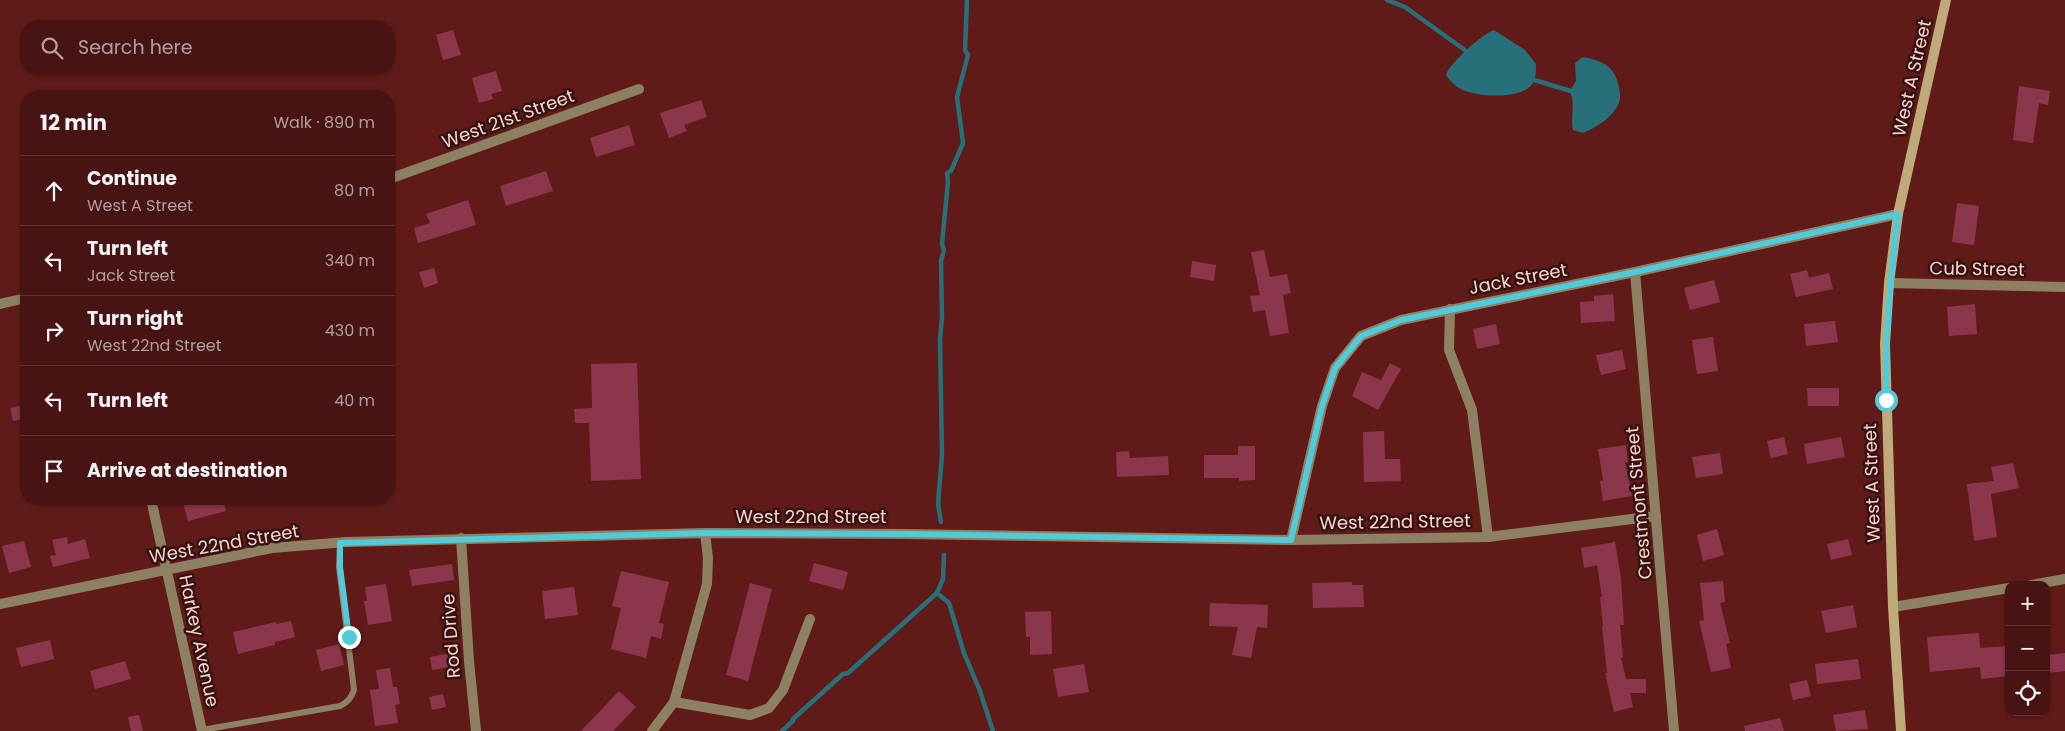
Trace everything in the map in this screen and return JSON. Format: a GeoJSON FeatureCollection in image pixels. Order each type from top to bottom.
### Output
{"type":"FeatureCollection","features":[{"type":"Feature","properties":{"kind":"street","name":"West A Street"},"geometry":{"type":"LineString","coordinates":[[1901,731],[1893,607],[1885,344],[1889,283],[1898,214],[1946,0]]}},
{"type":"Feature","properties":{"kind":"street","name":"West 21st Street"},"geometry":{"type":"LineString","coordinates":[[395,177],[639,89]]}},
{"type":"Feature","properties":{"kind":"street","name":"Jack Street"},"geometry":{"type":"LineString","coordinates":[[1291,540],[1322,406],[1335,368],[1361,336],[1401,320],[1635,272],[1898,214]]}},
{"type":"Feature","properties":{"kind":"street","name":"Crestmont Street"},"geometry":{"type":"LineString","coordinates":[[1635,272],[1674,731]]}},
{"type":"Feature","properties":{"kind":"street","name":"Cub Street"},"geometry":{"type":"LineString","coordinates":[[1889,283],[2065,287]]}},
{"type":"Feature","properties":{"kind":"street"},"geometry":{"type":"LineString","coordinates":[[0,304],[20,299]]}},
{"type":"Feature","properties":{"kind":"street"},"geometry":{"type":"LineString","coordinates":[[1450,309],[1449,350],[1472,410],[1488,537]]}},
{"type":"Feature","properties":{"kind":"street","name":"Harkey Avenue"},"geometry":{"type":"LineString","coordinates":[[152,505],[202,730]]}},
{"type":"Feature","properties":{"kind":"street","name":"West 22nd Street"},"geometry":{"type":"LineString","coordinates":[[0,604],[272,548],[340,543],[461,538],[705,533],[1291,540],[1488,537],[1656,516]]}},
{"type":"Feature","properties":{"kind":"street"},"geometry":{"type":"LineString","coordinates":[[652,731],[674,702],[707,584],[708,558],[705,533]]}},
{"type":"Feature","properties":{"kind":"street","name":"Rod Drive"},"geometry":{"type":"LineString","coordinates":[[461,538],[469,661],[476,731]]}},
{"type":"Feature","properties":{"kind":"street"},"geometry":{"type":"LineString","coordinates":[[2050,582],[2065,579]]}},
{"type":"Feature","properties":{"kind":"street"},"geometry":{"type":"LineString","coordinates":[[1893,607],[2005,589]]}},
{"type":"Feature","properties":{"kind":"street"},"geometry":{"type":"LineString","coordinates":[[674,702],[750,715],[769,708],[783,690],[810,619]]}},
{"type":"Feature","properties":{"kind":"lane"},"geometry":{"type":"LineString","coordinates":[[202,730],[340,706],[351,697],[354,690],[340,567],[340,543]]}},
{"type":"Feature","properties":{"kind":"water"},"geometry":{"type":"Polygon","coordinates":[[[1494,30],[1525,50],[1536,64],[1533,83],[1528,88],[1511,95],[1479,94],[1460,89],[1446,75],[1448,70],[1475,43],[1494,30]]]}},
{"type":"Feature","properties":{"kind":"water"},"geometry":{"type":"Polygon","coordinates":[[[1583,57],[1596,60],[1611,70],[1617,81],[1620,97],[1619,103],[1608,118],[1583,133],[1573,130],[1573,101],[1570,91],[1576,81],[1575,63],[1583,57]]]}},
{"type":"Feature","properties":{"kind":"building"},"geometry":{"type":"Polygon","coordinates":[[[453,30],[461,55],[443,60],[436,35],[453,30]]]}},
{"type":"Feature","properties":{"kind":"building"},"geometry":{"type":"Polygon","coordinates":[[[496,71],[502,91],[491,94],[493,99],[479,103],[472,78],[496,71]]]}},
{"type":"Feature","properties":{"kind":"building"},"geometry":{"type":"Polygon","coordinates":[[[2019,86],[2050,91],[2048,105],[2039,103],[2033,143],[2013,140],[2019,86]]]}},
{"type":"Feature","properties":{"kind":"building"},"geometry":{"type":"Polygon","coordinates":[[[701,100],[707,117],[684,125],[687,131],[669,138],[660,113],[701,100]]]}},
{"type":"Feature","properties":{"kind":"building"},"geometry":{"type":"Polygon","coordinates":[[[629,125],[635,145],[596,157],[590,138],[629,125]]]}},
{"type":"Feature","properties":{"kind":"building"},"geometry":{"type":"Polygon","coordinates":[[[546,171],[553,191],[506,206],[500,186],[546,171]]]}},
{"type":"Feature","properties":{"kind":"building"},"geometry":{"type":"Polygon","coordinates":[[[468,200],[476,225],[418,243],[414,228],[430,223],[426,214],[468,200]]]}},
{"type":"Feature","properties":{"kind":"building"},"geometry":{"type":"Polygon","coordinates":[[[1957,203],[1979,206],[1974,245],[1952,242],[1957,203]]]}},
{"type":"Feature","properties":{"kind":"building"},"geometry":{"type":"Polygon","coordinates":[[[1264,250],[1270,277],[1287,274],[1291,293],[1283,295],[1289,333],[1270,336],[1265,310],[1253,312],[1250,296],[1260,295],[1251,252],[1264,250]]]}},
{"type":"Feature","properties":{"kind":"building"},"geometry":{"type":"Polygon","coordinates":[[[1192,261],[1216,265],[1214,281],[1190,277],[1192,261]]]}},
{"type":"Feature","properties":{"kind":"building"},"geometry":{"type":"Polygon","coordinates":[[[434,268],[438,283],[424,288],[419,272],[434,268]]]}},
{"type":"Feature","properties":{"kind":"building"},"geometry":{"type":"Polygon","coordinates":[[[1807,270],[1809,278],[1829,273],[1833,289],[1796,297],[1790,274],[1807,270]]]}},
{"type":"Feature","properties":{"kind":"building"},"geometry":{"type":"Polygon","coordinates":[[[1714,280],[1720,302],[1690,310],[1684,288],[1714,280]]]}},
{"type":"Feature","properties":{"kind":"building"},"geometry":{"type":"Polygon","coordinates":[[[1613,294],[1615,321],[1581,323],[1580,302],[1594,301],[1594,296],[1613,294]]]}},
{"type":"Feature","properties":{"kind":"building"},"geometry":{"type":"Polygon","coordinates":[[[1975,304],[1977,334],[1949,336],[1947,307],[1975,304]]]}},
{"type":"Feature","properties":{"kind":"building"},"geometry":{"type":"Polygon","coordinates":[[[1835,321],[1838,342],[1806,346],[1804,324],[1835,321]]]}},
{"type":"Feature","properties":{"kind":"building"},"geometry":{"type":"Polygon","coordinates":[[[1496,324],[1500,344],[1477,349],[1473,329],[1496,324]]]}},
{"type":"Feature","properties":{"kind":"building"},"geometry":{"type":"Polygon","coordinates":[[[1713,337],[1718,371],[1697,374],[1692,340],[1713,337]]]}},
{"type":"Feature","properties":{"kind":"building"},"geometry":{"type":"Polygon","coordinates":[[[1622,350],[1626,369],[1601,375],[1596,355],[1622,350]]]}},
{"type":"Feature","properties":{"kind":"building"},"geometry":{"type":"Polygon","coordinates":[[[637,363],[641,479],[591,481],[589,423],[575,423],[574,409],[592,408],[591,364],[637,363]]]}},
{"type":"Feature","properties":{"kind":"building"},"geometry":{"type":"Polygon","coordinates":[[[1390,363],[1401,369],[1378,410],[1352,396],[1362,372],[1381,380],[1390,363]]]}},
{"type":"Feature","properties":{"kind":"building"},"geometry":{"type":"Polygon","coordinates":[[[1807,388],[1839,388],[1839,406],[1808,406],[1807,388]]]}},
{"type":"Feature","properties":{"kind":"building"},"geometry":{"type":"Polygon","coordinates":[[[20,406],[20,419],[13,421],[10,408],[20,406]]]}},
{"type":"Feature","properties":{"kind":"building"},"geometry":{"type":"Polygon","coordinates":[[[1384,431],[1385,459],[1400,459],[1401,481],[1364,482],[1363,432],[1384,431]]]}},
{"type":"Feature","properties":{"kind":"building"},"geometry":{"type":"Polygon","coordinates":[[[1784,437],[1788,454],[1771,458],[1767,441],[1784,437]]]}},
{"type":"Feature","properties":{"kind":"building"},"geometry":{"type":"Polygon","coordinates":[[[1841,437],[1845,457],[1807,464],[1804,444],[1841,437]]]}},
{"type":"Feature","properties":{"kind":"building"},"geometry":{"type":"Polygon","coordinates":[[[1626,445],[1628,462],[1625,462],[1632,496],[1603,501],[1600,481],[1603,480],[1598,449],[1626,445]]]}},
{"type":"Feature","properties":{"kind":"building"},"geometry":{"type":"Polygon","coordinates":[[[1238,446],[1255,446],[1255,480],[1239,481],[1239,478],[1204,478],[1204,455],[1238,455],[1238,446]]]}},
{"type":"Feature","properties":{"kind":"building"},"geometry":{"type":"Polygon","coordinates":[[[1129,451],[1130,458],[1168,456],[1169,475],[1117,477],[1116,452],[1129,451]]]}},
{"type":"Feature","properties":{"kind":"building"},"geometry":{"type":"Polygon","coordinates":[[[1720,453],[1723,474],[1696,478],[1692,457],[1720,453]]]}},
{"type":"Feature","properties":{"kind":"building"},"geometry":{"type":"Polygon","coordinates":[[[2013,463],[2019,488],[1991,494],[1997,537],[1974,541],[1967,484],[1994,481],[1991,467],[2013,463]]]}},
{"type":"Feature","properties":{"kind":"building"},"geometry":{"type":"Polygon","coordinates":[[[184,505],[224,505],[226,511],[188,521],[184,505]]]}},
{"type":"Feature","properties":{"kind":"building"},"geometry":{"type":"Polygon","coordinates":[[[1717,529],[1724,555],[1703,561],[1697,535],[1717,529]]]}},
{"type":"Feature","properties":{"kind":"building"},"geometry":{"type":"Polygon","coordinates":[[[67,537],[68,544],[85,539],[90,558],[53,567],[50,556],[56,555],[52,540],[67,537]]]}},
{"type":"Feature","properties":{"kind":"building"},"geometry":{"type":"Polygon","coordinates":[[[1848,539],[1852,555],[1831,560],[1827,544],[1848,539]]]}},
{"type":"Feature","properties":{"kind":"building"},"geometry":{"type":"Polygon","coordinates":[[[24,541],[31,567],[9,573],[2,546],[24,541]]]}},
{"type":"Feature","properties":{"kind":"building"},"geometry":{"type":"Polygon","coordinates":[[[1615,542],[1621,578],[1624,625],[1620,625],[1623,657],[1621,658],[1626,679],[1646,679],[1646,693],[1630,693],[1633,707],[1614,712],[1605,673],[1607,673],[1600,597],[1602,597],[1597,565],[1584,568],[1581,548],[1615,542]]]}},
{"type":"Feature","properties":{"kind":"building"},"geometry":{"type":"Polygon","coordinates":[[[814,563],[848,572],[843,590],[809,581],[814,563]]]}},
{"type":"Feature","properties":{"kind":"building"},"geometry":{"type":"Polygon","coordinates":[[[452,564],[454,580],[412,586],[409,570],[452,564]]]}},
{"type":"Feature","properties":{"kind":"building"},"geometry":{"type":"Polygon","coordinates":[[[621,571],[669,582],[659,623],[664,624],[661,639],[651,636],[646,658],[611,649],[621,608],[612,606],[621,571]]]}},
{"type":"Feature","properties":{"kind":"building"},"geometry":{"type":"Polygon","coordinates":[[[1723,581],[1725,602],[1720,603],[1730,643],[1726,644],[1731,668],[1711,672],[1699,621],[1704,620],[1700,583],[1723,581]]]}},
{"type":"Feature","properties":{"kind":"building"},"geometry":{"type":"Polygon","coordinates":[[[1352,582],[1352,585],[1363,585],[1364,607],[1313,608],[1312,583],[1352,582]]]}},
{"type":"Feature","properties":{"kind":"building"},"geometry":{"type":"Polygon","coordinates":[[[750,583],[772,589],[748,681],[726,675],[750,583]]]}},
{"type":"Feature","properties":{"kind":"building"},"geometry":{"type":"Polygon","coordinates":[[[386,584],[392,621],[368,625],[364,601],[367,601],[365,587],[386,584]]]}},
{"type":"Feature","properties":{"kind":"building"},"geometry":{"type":"Polygon","coordinates":[[[574,587],[578,615],[545,619],[542,591],[574,587]]]}},
{"type":"Feature","properties":{"kind":"building"},"geometry":{"type":"Polygon","coordinates":[[[1210,603],[1268,605],[1267,628],[1257,627],[1251,658],[1232,655],[1238,627],[1209,626],[1210,603]]]}},
{"type":"Feature","properties":{"kind":"building"},"geometry":{"type":"Polygon","coordinates":[[[1853,605],[1857,627],[1826,633],[1821,611],[1853,605]]]}},
{"type":"Feature","properties":{"kind":"building"},"geometry":{"type":"Polygon","coordinates":[[[1051,611],[1052,654],[1030,655],[1030,637],[1026,637],[1025,612],[1051,611]]]}},
{"type":"Feature","properties":{"kind":"building"},"geometry":{"type":"Polygon","coordinates":[[[291,621],[295,637],[275,642],[275,645],[238,654],[233,632],[276,622],[276,624],[291,621]]]}},
{"type":"Feature","properties":{"kind":"building"},"geometry":{"type":"Polygon","coordinates":[[[1979,633],[1980,648],[2005,646],[2005,676],[1981,679],[1980,667],[1930,672],[1927,637],[1979,633]]]}},
{"type":"Feature","properties":{"kind":"building"},"geometry":{"type":"Polygon","coordinates":[[[50,640],[54,659],[21,667],[16,648],[50,640]]]}},
{"type":"Feature","properties":{"kind":"building"},"geometry":{"type":"Polygon","coordinates":[[[339,644],[344,665],[321,671],[316,650],[339,644]]]}},
{"type":"Feature","properties":{"kind":"building"},"geometry":{"type":"Polygon","coordinates":[[[457,652],[460,665],[432,670],[430,657],[457,652]]]}},
{"type":"Feature","properties":{"kind":"building"},"geometry":{"type":"Polygon","coordinates":[[[2065,653],[2065,671],[2050,673],[2050,655],[2065,653]]]}},
{"type":"Feature","properties":{"kind":"building"},"geometry":{"type":"Polygon","coordinates":[[[1858,659],[1861,679],[1817,684],[1815,664],[1858,659]]]}},
{"type":"Feature","properties":{"kind":"building"},"geometry":{"type":"Polygon","coordinates":[[[125,661],[131,679],[95,689],[90,671],[125,661]]]}},
{"type":"Feature","properties":{"kind":"building"},"geometry":{"type":"Polygon","coordinates":[[[1084,664],[1089,692],[1058,697],[1053,669],[1084,664]]]}},
{"type":"Feature","properties":{"kind":"building"},"geometry":{"type":"Polygon","coordinates":[[[390,668],[393,687],[397,687],[400,704],[395,705],[398,723],[375,726],[370,690],[379,689],[376,670],[390,668]]]}},
{"type":"Feature","properties":{"kind":"building"},"geometry":{"type":"Polygon","coordinates":[[[1807,680],[1811,696],[1793,700],[1789,684],[1807,680]]]}},
{"type":"Feature","properties":{"kind":"building"},"geometry":{"type":"Polygon","coordinates":[[[619,691],[636,707],[613,731],[581,731],[619,691]]]}},
{"type":"Feature","properties":{"kind":"building"},"geometry":{"type":"Polygon","coordinates":[[[443,694],[446,707],[432,710],[429,697],[443,694]]]}},
{"type":"Feature","properties":{"kind":"building"},"geometry":{"type":"Polygon","coordinates":[[[1865,710],[1868,729],[1836,731],[1833,715],[1865,710]]]}},
{"type":"Feature","properties":{"kind":"building"},"geometry":{"type":"Polygon","coordinates":[[[139,715],[143,731],[131,731],[128,717],[139,715]]]}},
{"type":"Feature","properties":{"kind":"building"},"geometry":{"type":"Polygon","coordinates":[[[1780,718],[1784,731],[1745,731],[1744,726],[1780,718]]]}},
{"type":"Feature","properties":{"kind":"waterway"},"geometry":{"type":"LineString","coordinates":[[941,522],[938,504],[942,455],[941,261],[944,250],[942,244],[948,181],[947,173],[951,171],[963,143],[957,97],[968,55],[965,50],[967,0]]}},
{"type":"Feature","properties":{"kind":"waterway"},"geometry":{"type":"LineString","coordinates":[[1387,0],[1405,7],[1469,53]]}},
{"type":"Feature","properties":{"kind":"waterway"},"geometry":{"type":"LineString","coordinates":[[1531,79],[1574,92]]}},
{"type":"Feature","properties":{"kind":"waterway"},"geometry":{"type":"LineString","coordinates":[[782,731],[843,674],[848,673],[937,593],[943,579],[944,555]]}},
{"type":"Feature","properties":{"kind":"waterway"},"geometry":{"type":"LineString","coordinates":[[937,593],[949,603],[964,653],[980,691],[993,731]]}},
{"type":"Feature","properties":{"kind":"route"},"geometry":{"type":"LineString","coordinates":[[349,637],[340,567],[340,543],[461,538],[705,533],[1291,540],[1322,406],[1335,368],[1361,336],[1401,320],[1635,272],[1898,214],[1889,283],[1885,344],[1886,400]]}}]}
